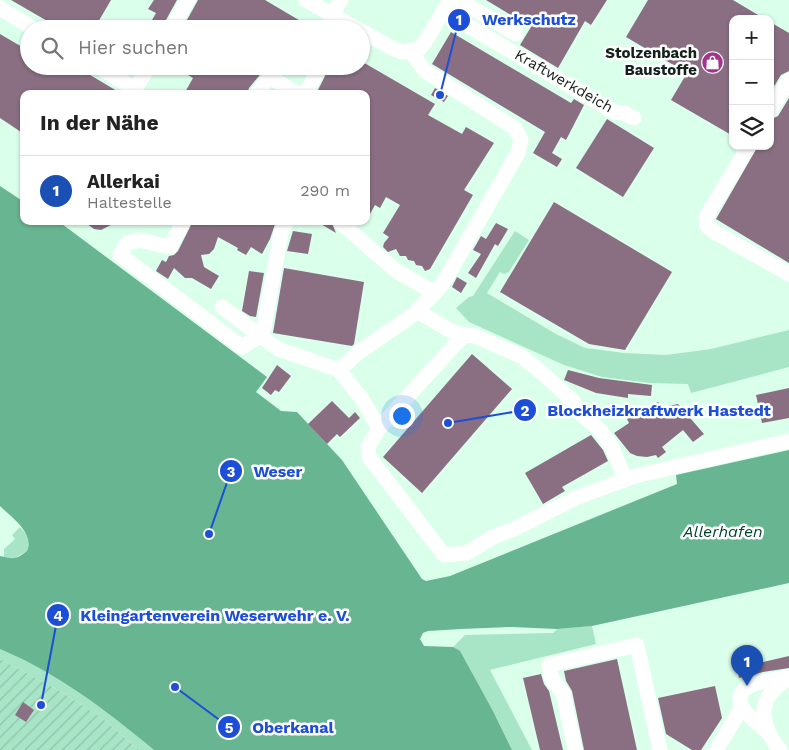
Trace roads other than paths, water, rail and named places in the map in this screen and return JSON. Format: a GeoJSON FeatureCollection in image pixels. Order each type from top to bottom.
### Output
{"type":"FeatureCollection","features":[{"type":"Feature","properties":{"kind":"street"},"geometry":{"type":"LineString","coordinates":[[176,20],[188,0]]}},
{"type":"Feature","properties":{"kind":"street"},"geometry":{"type":"LineString","coordinates":[[306,0],[339,20]]}},
{"type":"Feature","properties":{"kind":"street"},"geometry":{"type":"LineString","coordinates":[[332,15],[341,0]]}},
{"type":"Feature","properties":{"kind":"street"},"geometry":{"type":"LineString","coordinates":[[458,0],[516,34]]}},
{"type":"Feature","properties":{"kind":"street"},"geometry":{"type":"LineString","coordinates":[[370,36],[402,52],[419,49],[446,6]]}},
{"type":"Feature","properties":{"kind":"street","name":"Kraftwerkdeich"},"geometry":{"type":"LineString","coordinates":[[446,6],[614,112],[624,113],[634,118]]}},
{"type":"Feature","properties":{"kind":"street"},"geometry":{"type":"LineString","coordinates":[[0,8],[20,20]]}},
{"type":"Feature","properties":{"kind":"street"},"geometry":{"type":"LineString","coordinates":[[339,370],[359,352],[417,311],[442,285],[518,153],[521,140],[515,128],[425,71],[410,52]]}},
{"type":"Feature","properties":{"kind":"street"},"geometry":{"type":"LineString","coordinates":[[112,75],[135,89],[144,75]]}},
{"type":"Feature","properties":{"kind":"street"},"geometry":{"type":"LineString","coordinates":[[307,90],[316,75]]}},
{"type":"Feature","properties":{"kind":"street"},"geometry":{"type":"LineString","coordinates":[[259,90],[270,77],[291,90]]}},
{"type":"Feature","properties":{"kind":"street"},"geometry":{"type":"LineString","coordinates":[[774,105],[789,80]]}},
{"type":"Feature","properties":{"kind":"street"},"geometry":{"type":"LineString","coordinates":[[747,150],[706,217],[707,226],[789,274]]}},
{"type":"Feature","properties":{"kind":"street"},"geometry":{"type":"LineString","coordinates":[[182,225],[170,247],[139,240],[126,244],[120,255],[242,346],[260,336],[266,320],[281,232],[285,225]]}},
{"type":"Feature","properties":{"kind":"street"},"geometry":{"type":"LineString","coordinates":[[343,225],[395,270],[435,293]]}},
{"type":"Feature","properties":{"kind":"street"},"geometry":{"type":"LineString","coordinates":[[222,307],[278,349],[339,370],[362,399],[379,428]]}},
{"type":"Feature","properties":{"kind":"street"},"geometry":{"type":"LineString","coordinates":[[417,311],[451,331],[475,336],[521,356],[540,371],[573,401],[580,412],[600,430],[611,445],[625,479]]}},
{"type":"Feature","properties":{"kind":"street"},"geometry":{"type":"LineString","coordinates":[[464,335],[379,428],[368,447],[369,457],[444,555],[467,553],[578,497],[625,479],[789,441]]}},
{"type":"Feature","properties":{"kind":"street"},"geometry":{"type":"LineString","coordinates":[[575,750],[563,693],[552,679],[549,665],[637,645],[660,750]]}},
{"type":"Feature","properties":{"kind":"street"},"geometry":{"type":"LineString","coordinates":[[780,750],[767,730],[742,707],[739,699],[742,691],[747,686],[789,678]]}},
{"type":"Feature","properties":{"kind":"street"},"geometry":{"type":"LineString","coordinates":[[767,730],[764,717],[765,705],[776,687],[789,678]]}},
{"type":"Feature","properties":{"kind":"street"},"geometry":{"type":"LineString","coordinates":[[716,750],[742,707]]}},
{"type":"Feature","properties":{"kind":"water","name":"Allerhafen"},"geometry":{"type":"Polygon","coordinates":[[[0,186],[20,199],[20,225],[63,225],[267,377],[256,392],[281,411],[297,412],[342,460],[422,579],[426,581],[450,576],[677,484],[676,475],[789,450],[789,583],[592,626],[557,629],[512,627],[461,629],[423,633],[420,639],[424,646],[453,647],[460,651],[512,750],[154,750],[118,721],[61,681],[0,649],[0,556],[11,558],[20,556],[27,551],[29,544],[28,538],[21,526],[0,506],[0,186]]]}},
{"type":"Feature","properties":{"kind":"place","name":"Stolzenbach Baustoffe"},"geometry":{"type":"Point","coordinates":[713,62]}},
{"type":"Feature","properties":{"kind":"place","name":"Werkschutz"},"geometry":{"type":"Point","coordinates":[440,95]}},
{"type":"Feature","properties":{"kind":"place","name":"Blockheizkraftwerk Hastedt"},"geometry":{"type":"Point","coordinates":[448,423]}},
{"type":"Feature","properties":{"kind":"place","name":"Weser"},"geometry":{"type":"Point","coordinates":[209,534]}},
{"type":"Feature","properties":{"kind":"place","name":"Allerkai"},"geometry":{"type":"Point","coordinates":[747,686]}},
{"type":"Feature","properties":{"kind":"place","name":"Oberkanal"},"geometry":{"type":"Point","coordinates":[175,687]}},
{"type":"Feature","properties":{"kind":"place","name":"Kleingartenverein Weserwehr e. V."},"geometry":{"type":"Point","coordinates":[41,705]}}]}
